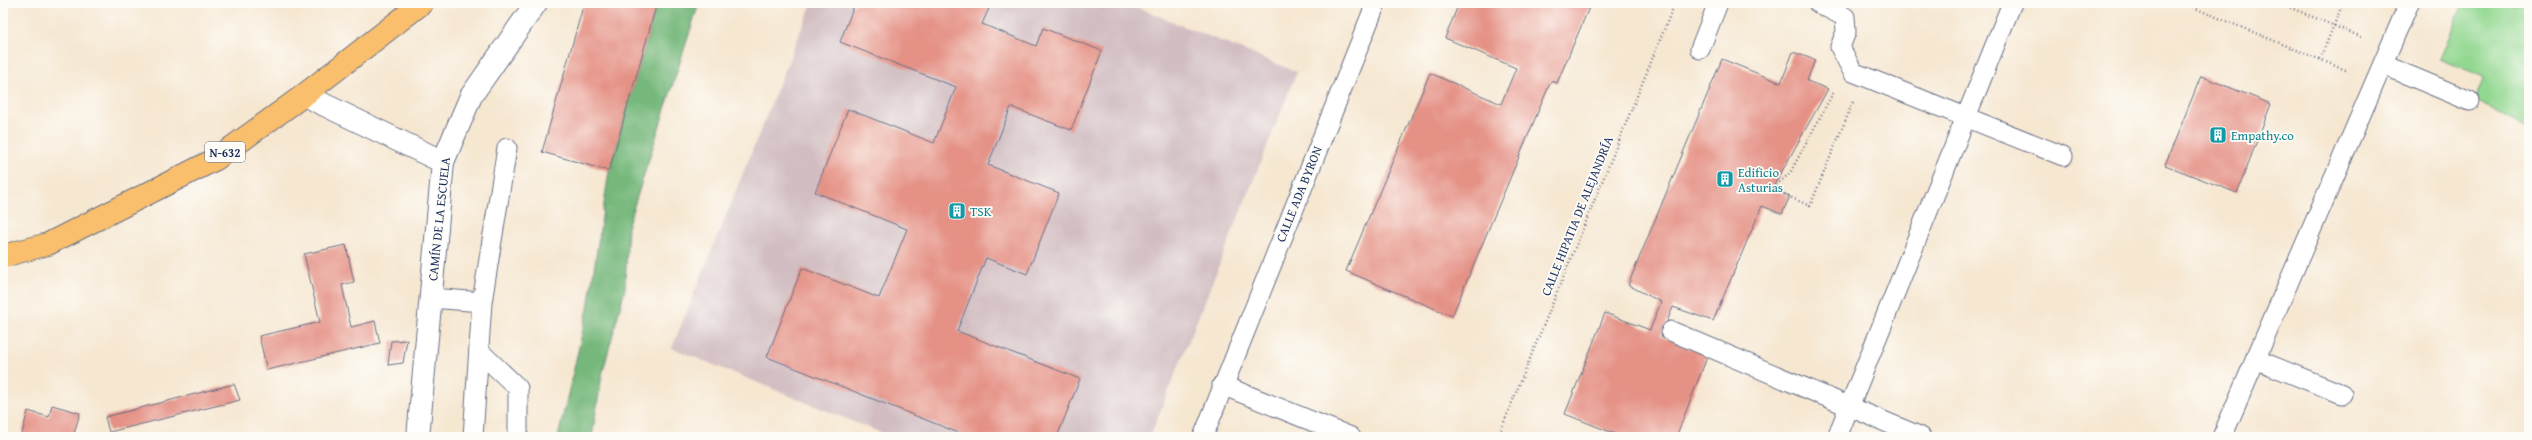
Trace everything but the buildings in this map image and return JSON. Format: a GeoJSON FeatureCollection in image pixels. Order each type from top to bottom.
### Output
{"type":"FeatureCollection","features":[{"type":"Feature","properties":{"kind":"highway","name":"N-632"},"geometry":{"type":"LineString","coordinates":[[3,256],[48,244],[216,159],[304,95],[422,3]]}},
{"type":"Feature","properties":{"kind":"street","name":"CAMÍN DE LA ESCUELA"},"geometry":{"type":"LineString","coordinates":[[418,437],[443,162],[472,96],[536,3]]}},
{"type":"Feature","properties":{"kind":"street"},"geometry":{"type":"LineString","coordinates":[[304,95],[443,162]]}},
{"type":"Feature","properties":{"kind":"lane","name":"CALLE ADA BYRON"},"geometry":{"type":"LineString","coordinates":[[1203,437],[1222,385],[1376,3]]}},
{"type":"Feature","properties":{"kind":"lane"},"geometry":{"type":"LineString","coordinates":[[1700,49],[1718,3]]}},
{"type":"Feature","properties":{"kind":"lane"},"geometry":{"type":"LineString","coordinates":[[1818,3],[1845,17],[1846,32],[1840,47],[1858,74],[2063,156]]}},
{"type":"Feature","properties":{"kind":"lane"},"geometry":{"type":"LineString","coordinates":[[1837,437],[2012,3]]}},
{"type":"Feature","properties":{"kind":"lane"},"geometry":{"type":"LineString","coordinates":[[2222,437],[2384,65],[2409,3]]}},
{"type":"Feature","properties":{"kind":"lane"},"geometry":{"type":"LineString","coordinates":[[2384,65],[2470,101]]}},
{"type":"Feature","properties":{"kind":"lane"},"geometry":{"type":"LineString","coordinates":[[473,437],[482,302],[507,148]]}},
{"type":"Feature","properties":{"kind":"lane"},"geometry":{"type":"LineString","coordinates":[[431,298],[482,302]]}},
{"type":"Feature","properties":{"kind":"lane"},"geometry":{"type":"LineString","coordinates":[[1672,331],[1921,437]]}},
{"type":"Feature","properties":{"kind":"lane"},"geometry":{"type":"LineString","coordinates":[[478,351],[518,388],[518,437]]}},
{"type":"Feature","properties":{"kind":"lane"},"geometry":{"type":"LineString","coordinates":[[2255,359],[2342,394]]}},
{"type":"Feature","properties":{"kind":"lane"},"geometry":{"type":"LineString","coordinates":[[1222,385],[1351,437]]}},
{"type":"Feature","properties":{"kind":"path","name":"CALLE HIPATIA DE ALEJANDRÍA"},"geometry":{"type":"LineString","coordinates":[[1498,437],[1675,3]]}},
{"type":"Feature","properties":{"kind":"path"},"geometry":{"type":"LineString","coordinates":[[2182,3],[2351,72]]}},
{"type":"Feature","properties":{"kind":"path"},"geometry":{"type":"LineString","coordinates":[[2280,3],[2371,41]]}},
{"type":"Feature","properties":{"kind":"path"},"geometry":{"type":"LineString","coordinates":[[2320,59],[2343,3]]}},
{"type":"Feature","properties":{"kind":"path"},"geometry":{"type":"LineString","coordinates":[[1858,74],[1810,206],[1772,189],[1790,173],[1835,89],[1858,74]]}},
{"type":"Feature","properties":{"kind":"shaded area"},"geometry":{"type":"Polygon","coordinates":[[[812,3],[1126,3],[1297,72],[1150,437],[891,437],[672,348],[812,3]]]}},
{"type":"Feature","properties":{"kind":"green space"},"geometry":{"type":"Polygon","coordinates":[[[657,3],[699,3],[628,225],[625,289],[602,375],[592,437],[558,437],[588,308],[609,171],[657,3]]]}},
{"type":"Feature","properties":{"kind":"green space"},"geometry":{"type":"Polygon","coordinates":[[[2463,3],[2529,3],[2529,130],[2475,100],[2484,77],[2440,59],[2463,3]]]}},
{"type":"Feature","properties":{"kind":"place","name":"Empathy.co"},"geometry":{"type":"Point","coordinates":[2218,135]}},
{"type":"Feature","properties":{"kind":"place","name":"Edificio Asturias"},"geometry":{"type":"Point","coordinates":[1725,179]}},
{"type":"Feature","properties":{"kind":"place","name":"TSK"},"geometry":{"type":"Point","coordinates":[957,211]}}]}
